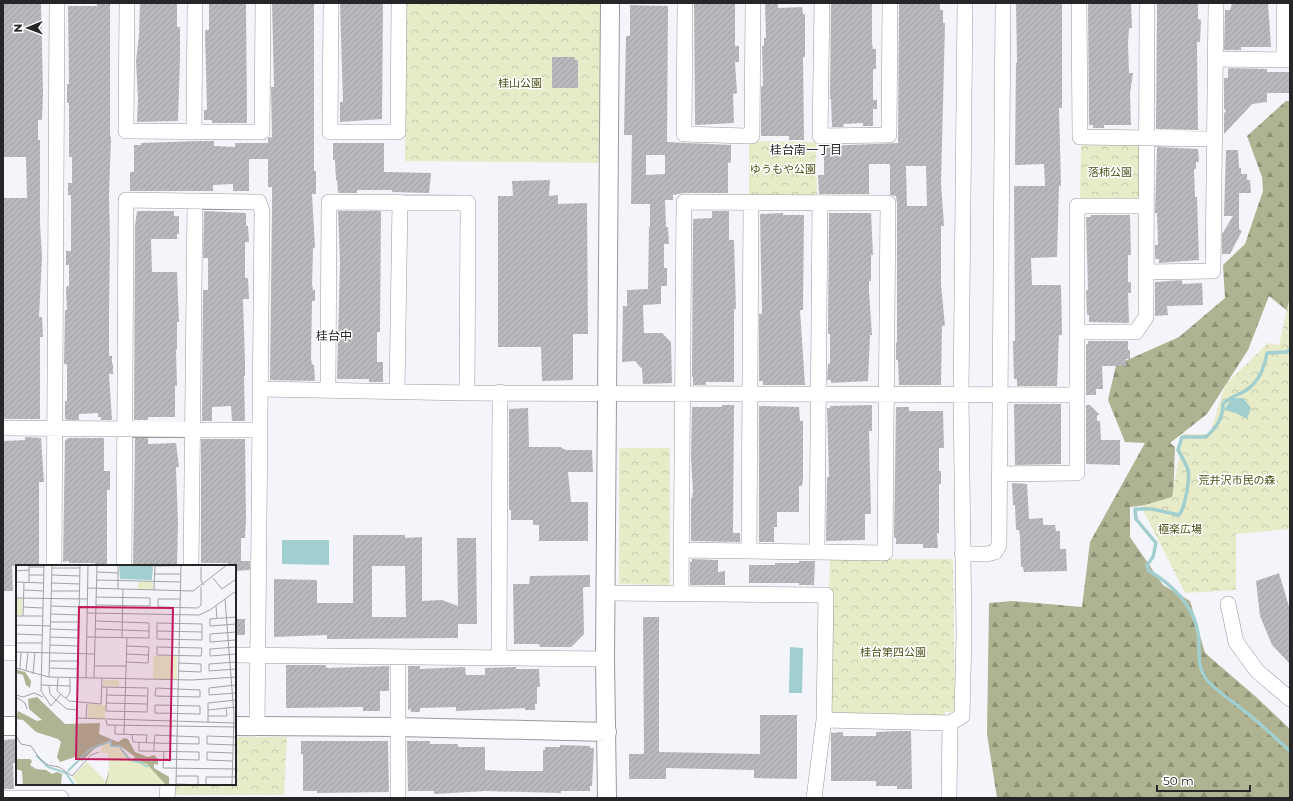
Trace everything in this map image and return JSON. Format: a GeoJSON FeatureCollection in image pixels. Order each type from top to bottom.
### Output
{"type":"FeatureCollection","features":[{"type":"Feature","properties":{"kind":"street"},"geometry":{"type":"LineString","coordinates":[[54,565],[57,3]]}},
{"type":"Feature","properties":{"kind":"street"},"geometry":{"type":"LineString","coordinates":[[127,3],[126,131],[262,132],[263,3]]}},
{"type":"Feature","properties":{"kind":"street"},"geometry":{"type":"LineString","coordinates":[[194,131],[195,3]]}},
{"type":"Feature","properties":{"kind":"street"},"geometry":{"type":"LineString","coordinates":[[330,3],[330,132],[398,132],[399,3]]}},
{"type":"Feature","properties":{"kind":"street"},"geometry":{"type":"LineString","coordinates":[[607,798],[605,659],[610,3]]}},
{"type":"Feature","properties":{"kind":"street"},"geometry":{"type":"LineString","coordinates":[[685,3],[684,134],[746,136],[752,136],[753,3]]}},
{"type":"Feature","properties":{"kind":"street"},"geometry":{"type":"LineString","coordinates":[[822,3],[820,136],[890,135],[890,3]]}},
{"type":"Feature","properties":{"kind":"street"},"geometry":{"type":"LineString","coordinates":[[824,720],[950,723],[962,716],[964,635],[961,395],[965,3]]}},
{"type":"Feature","properties":{"kind":"street"},"geometry":{"type":"LineString","coordinates":[[962,554],[987,554],[995,552],[999,545],[1003,3]]}},
{"type":"Feature","properties":{"kind":"street"},"geometry":{"type":"LineString","coordinates":[[1079,3],[1080,137],[1214,139]]}},
{"type":"Feature","properties":{"kind":"street"},"geometry":{"type":"LineString","coordinates":[[1076,332],[1136,332],[1146,317],[1147,3]]}},
{"type":"Feature","properties":{"kind":"street"},"geometry":{"type":"LineString","coordinates":[[1146,272],[1213,271],[1216,3]]}},
{"type":"Feature","properties":{"kind":"street"},"geometry":{"type":"LineString","coordinates":[[1215,59],[1287,60],[1284,3]]}},
{"type":"Feature","properties":{"kind":"street"},"geometry":{"type":"LineString","coordinates":[[124,565],[126,200],[259,202],[262,211],[257,727]]}},
{"type":"Feature","properties":{"kind":"street"},"geometry":{"type":"LineString","coordinates":[[191,565],[194,201]]}},
{"type":"Feature","properties":{"kind":"street"},"geometry":{"type":"LineString","coordinates":[[328,390],[329,202],[468,202],[467,393]]}},
{"type":"Feature","properties":{"kind":"street"},"geometry":{"type":"LineString","coordinates":[[397,391],[400,202]]}},
{"type":"Feature","properties":{"kind":"street"},"geometry":{"type":"LineString","coordinates":[[681,593],[681,393],[684,202],[751,204],[888,203],[888,395],[885,553],[682,550]]}},
{"type":"Feature","properties":{"kind":"street"},"geometry":{"type":"LineString","coordinates":[[749,551],[751,204]]}},
{"type":"Feature","properties":{"kind":"street"},"geometry":{"type":"LineString","coordinates":[[817,552],[820,204]]}},
{"type":"Feature","properties":{"kind":"street"},"geometry":{"type":"LineString","coordinates":[[1000,474],[1077,473],[1077,206],[1146,206]]}},
{"type":"Feature","properties":{"kind":"street"},"geometry":{"type":"LineString","coordinates":[[261,389],[467,393],[608,392],[750,395],[1076,395]]}},
{"type":"Feature","properties":{"kind":"street"},"geometry":{"type":"LineString","coordinates":[[499,658],[500,392]]}},
{"type":"Feature","properties":{"kind":"street"},"geometry":{"type":"LineString","coordinates":[[3,428],[260,430]]}},
{"type":"Feature","properties":{"kind":"street"},"geometry":{"type":"LineString","coordinates":[[606,593],[826,595],[824,720],[814,798]]}},
{"type":"Feature","properties":{"kind":"street"},"geometry":{"type":"LineString","coordinates":[[1228,604],[1236,642],[1257,671],[1290,700]]}},
{"type":"Feature","properties":{"kind":"street"},"geometry":{"type":"LineString","coordinates":[[3,653],[16,653]]}},
{"type":"Feature","properties":{"kind":"street"},"geometry":{"type":"LineString","coordinates":[[236,655],[605,659]]}},
{"type":"Feature","properties":{"kind":"street"},"geometry":{"type":"LineString","coordinates":[[398,657],[398,798]]}},
{"type":"Feature","properties":{"kind":"street"},"geometry":{"type":"LineString","coordinates":[[949,798],[950,723]]}},
{"type":"Feature","properties":{"kind":"street"},"geometry":{"type":"LineString","coordinates":[[3,726],[16,726]]}},
{"type":"Feature","properties":{"kind":"street"},"geometry":{"type":"LineString","coordinates":[[236,726],[399,727],[607,732]]}},
{"type":"Feature","properties":{"kind":"street"},"geometry":{"type":"LineString","coordinates":[[167,798],[168,785]]}},
{"type":"Feature","properties":{"kind":"street"},"geometry":{"type":"LineString","coordinates":[[4,798],[61,798]]}},
{"type":"Feature","properties":{"kind":"green space","name":"桂山公園"},"geometry":{"type":"Polygon","coordinates":[[[405,3],[600,3],[600,163],[405,161],[405,3]]]}},
{"type":"Feature","properties":{"kind":"green space"},"geometry":{"type":"Polygon","coordinates":[[[1286,101],[1290,101],[1290,313],[1269,296],[1248,350],[1207,414],[1170,443],[1175,447],[1173,502],[1130,507],[1130,537],[1163,585],[1190,601],[1205,653],[1255,696],[1290,729],[1290,798],[997,798],[987,734],[989,603],[1012,601],[1082,607],[1090,542],[1145,443],[1125,442],[1108,400],[1116,365],[1179,337],[1225,298],[1223,265],[1245,244],[1263,191],[1262,177],[1247,136],[1286,101]]]}},
{"type":"Feature","properties":{"kind":"green space","name":"ゆうもや公園"},"geometry":{"type":"Polygon","coordinates":[[[749,141],[816,142],[817,198],[749,197],[749,141]]]}},
{"type":"Feature","properties":{"kind":"green space","name":"落柿公園"},"geometry":{"type":"Polygon","coordinates":[[[1081,144],[1140,145],[1141,198],[1135,200],[1080,199],[1081,144]]]}},
{"type":"Feature","properties":{"kind":"green space","name":"荒井沢市民の森"},"geometry":{"type":"Polygon","coordinates":[[[1290,296],[1290,529],[1236,534],[1236,590],[1185,593],[1141,506],[1172,497],[1183,434],[1210,434],[1225,385],[1268,343],[1279,345],[1290,296]]]}},
{"type":"Feature","properties":{"kind":"green space"},"geometry":{"type":"Polygon","coordinates":[[[619,448],[670,448],[670,585],[619,584],[619,448]]]}},
{"type":"Feature","properties":{"kind":"green space","name":"桂台第四公園"},"geometry":{"type":"Polygon","coordinates":[[[830,559],[953,559],[955,709],[953,712],[945,712],[945,716],[834,715],[830,710],[830,559]]]}},
{"type":"Feature","properties":{"kind":"green space"},"geometry":{"type":"Polygon","coordinates":[[[236,737],[287,737],[284,795],[172,795],[172,785],[236,785],[236,737]]]}},
{"type":"Feature","properties":{"kind":"water"},"geometry":{"type":"Polygon","coordinates":[[[1232,398],[1243,398],[1251,408],[1247,419],[1236,413],[1224,410],[1232,398]]]}},
{"type":"Feature","properties":{"kind":"water"},"geometry":{"type":"Polygon","coordinates":[[[282,540],[329,540],[329,565],[282,564],[282,540]]]}},
{"type":"Feature","properties":{"kind":"water"},"geometry":{"type":"Polygon","coordinates":[[[790,647],[803,648],[802,693],[789,693],[790,647]]]}},
{"type":"Feature","properties":{"kind":"building"},"geometry":{"type":"Polygon","coordinates":[[[3,3],[41,3],[43,93],[42,120],[38,120],[38,140],[40,140],[40,224],[42,256],[39,317],[42,317],[43,337],[40,337],[40,419],[3,419],[3,198],[27,198],[26,157],[3,157],[3,3]]]}},
{"type":"Feature","properties":{"kind":"building"},"geometry":{"type":"Polygon","coordinates":[[[97,3],[110,3],[111,137],[109,195],[109,356],[112,356],[113,374],[109,374],[112,420],[101,420],[101,417],[98,417],[98,413],[79,414],[79,420],[69,420],[65,419],[65,401],[67,401],[67,364],[64,364],[65,310],[67,310],[66,289],[67,286],[69,286],[69,265],[66,265],[66,251],[71,251],[71,195],[68,195],[68,183],[72,183],[72,157],[69,157],[69,103],[67,103],[67,84],[69,84],[68,6],[97,6],[97,3]]]}},
{"type":"Feature","properties":{"kind":"building"},"geometry":{"type":"Polygon","coordinates":[[[140,3],[177,3],[177,27],[180,27],[178,121],[137,122],[138,99],[136,61],[139,35],[140,3]]]}},
{"type":"Feature","properties":{"kind":"building"},"geometry":{"type":"Polygon","coordinates":[[[209,3],[246,3],[247,123],[212,123],[212,120],[204,120],[204,110],[207,110],[205,30],[209,30],[209,3]]]}},
{"type":"Feature","properties":{"kind":"building"},"geometry":{"type":"Polygon","coordinates":[[[272,3],[314,3],[314,171],[316,171],[316,194],[312,194],[315,248],[313,248],[312,284],[313,290],[315,290],[315,301],[312,301],[311,359],[312,364],[314,365],[315,381],[270,380],[272,187],[268,187],[268,159],[249,159],[249,191],[233,191],[233,184],[213,185],[213,191],[130,191],[130,172],[134,172],[134,145],[141,145],[141,143],[214,141],[214,146],[235,147],[235,143],[268,143],[268,138],[272,137],[271,87],[274,87],[272,3]]]}},
{"type":"Feature","properties":{"kind":"building"},"geometry":{"type":"Polygon","coordinates":[[[383,3],[382,119],[340,122],[340,102],[343,102],[340,4],[383,3]]]}},
{"type":"Feature","properties":{"kind":"building"},"geometry":{"type":"Polygon","coordinates":[[[694,3],[735,3],[735,46],[739,46],[739,62],[735,62],[737,93],[733,94],[734,123],[695,125],[694,3]]]}},
{"type":"Feature","properties":{"kind":"building"},"geometry":{"type":"Polygon","coordinates":[[[765,3],[778,3],[778,8],[802,7],[803,14],[805,14],[805,57],[803,57],[804,140],[789,140],[789,136],[761,136],[761,86],[763,86],[762,46],[764,46],[764,38],[766,38],[765,3]]]}},
{"type":"Feature","properties":{"kind":"building"},"geometry":{"type":"Polygon","coordinates":[[[831,3],[872,3],[872,44],[873,49],[876,49],[876,69],[873,69],[873,100],[877,100],[877,109],[873,109],[873,126],[863,126],[863,123],[843,124],[844,127],[832,127],[830,99],[831,3]]]}},
{"type":"Feature","properties":{"kind":"building"},"geometry":{"type":"Polygon","coordinates":[[[899,3],[940,3],[940,10],[943,10],[943,23],[945,23],[941,183],[944,226],[941,226],[941,284],[945,326],[942,326],[941,385],[899,385],[898,360],[896,360],[897,203],[896,196],[890,195],[890,164],[869,164],[869,194],[819,194],[818,175],[824,175],[824,146],[898,143],[899,3]],[[906,166],[907,206],[927,206],[926,166],[906,166]]]}},
{"type":"Feature","properties":{"kind":"building"},"geometry":{"type":"Polygon","coordinates":[[[1016,3],[1062,3],[1062,108],[1059,108],[1061,186],[1059,186],[1057,257],[1031,258],[1032,285],[1061,285],[1062,335],[1059,335],[1057,386],[1017,386],[1017,379],[1014,379],[1014,186],[1045,186],[1044,164],[1015,165],[1017,63],[1016,3]]]}},
{"type":"Feature","properties":{"kind":"building"},"geometry":{"type":"Polygon","coordinates":[[[1088,3],[1131,3],[1132,28],[1129,28],[1128,43],[1129,73],[1133,73],[1130,93],[1131,125],[1104,125],[1104,128],[1093,128],[1093,125],[1089,125],[1088,3]]]}},
{"type":"Feature","properties":{"kind":"building"},"geometry":{"type":"Polygon","coordinates":[[[1157,3],[1198,3],[1198,19],[1201,20],[1200,42],[1197,42],[1198,130],[1156,129],[1157,3]]]}},
{"type":"Feature","properties":{"kind":"building"},"geometry":{"type":"Polygon","coordinates":[[[1232,3],[1268,3],[1271,47],[1241,47],[1241,50],[1224,50],[1225,10],[1230,10],[1232,3]]]}},
{"type":"Feature","properties":{"kind":"building"},"geometry":{"type":"Polygon","coordinates":[[[630,5],[668,6],[667,142],[731,145],[731,162],[728,163],[728,193],[684,193],[673,195],[673,200],[665,200],[666,227],[668,227],[669,244],[664,244],[664,268],[667,268],[667,286],[661,286],[661,304],[643,305],[644,333],[662,333],[671,342],[672,383],[643,384],[642,369],[635,361],[622,362],[623,306],[627,306],[627,290],[648,289],[650,227],[650,204],[631,204],[632,135],[624,135],[626,36],[630,36],[630,5]],[[646,155],[646,175],[665,174],[665,155],[646,155]]]}},
{"type":"Feature","properties":{"kind":"building"},"geometry":{"type":"Polygon","coordinates":[[[552,57],[575,57],[575,60],[578,60],[578,88],[552,88],[552,57]]]}},
{"type":"Feature","properties":{"kind":"building"},"geometry":{"type":"Polygon","coordinates":[[[1228,68],[1267,69],[1267,72],[1290,72],[1290,93],[1267,93],[1267,102],[1252,104],[1224,134],[1224,114],[1226,111],[1224,109],[1224,78],[1228,78],[1228,68]]]}},
{"type":"Feature","properties":{"kind":"building"},"geometry":{"type":"Polygon","coordinates":[[[333,143],[384,143],[384,172],[431,173],[429,193],[392,192],[392,190],[357,190],[357,193],[338,193],[335,160],[333,160],[333,143]]]}},
{"type":"Feature","properties":{"kind":"building"},"geometry":{"type":"Polygon","coordinates":[[[1157,147],[1198,149],[1199,162],[1196,162],[1196,169],[1194,169],[1195,197],[1197,197],[1199,260],[1159,263],[1159,259],[1155,259],[1155,245],[1158,245],[1157,213],[1155,213],[1157,147]]]}},
{"type":"Feature","properties":{"kind":"building"},"geometry":{"type":"Polygon","coordinates":[[[1226,150],[1238,150],[1239,168],[1241,168],[1241,174],[1247,174],[1247,180],[1250,180],[1251,193],[1239,193],[1239,229],[1242,231],[1230,254],[1222,254],[1222,234],[1233,216],[1224,216],[1226,150]]]}},
{"type":"Feature","properties":{"kind":"building"},"geometry":{"type":"Polygon","coordinates":[[[550,180],[549,196],[558,195],[558,204],[587,203],[588,334],[573,334],[573,380],[542,381],[541,347],[498,347],[498,196],[513,196],[512,181],[550,180]]]}},
{"type":"Feature","properties":{"kind":"building"},"geometry":{"type":"Polygon","coordinates":[[[137,211],[174,211],[174,216],[179,216],[179,234],[177,234],[177,239],[151,239],[152,272],[177,272],[179,322],[177,322],[177,386],[175,386],[175,417],[148,417],[148,420],[134,420],[135,226],[137,211]]]}},
{"type":"Feature","properties":{"kind":"building"},"geometry":{"type":"Polygon","coordinates":[[[204,211],[246,213],[246,226],[248,226],[249,242],[245,242],[245,278],[248,278],[249,299],[243,299],[245,421],[232,421],[231,406],[212,407],[212,421],[202,421],[203,290],[208,290],[208,258],[203,258],[204,211]]]}},
{"type":"Feature","properties":{"kind":"building"},"geometry":{"type":"Polygon","coordinates":[[[338,211],[381,211],[380,332],[377,332],[377,362],[383,362],[383,382],[369,382],[369,379],[337,379],[340,263],[338,211]]]}},
{"type":"Feature","properties":{"kind":"building"},"geometry":{"type":"Polygon","coordinates":[[[712,211],[729,211],[729,240],[734,240],[736,309],[734,309],[734,382],[706,382],[706,385],[693,385],[693,219],[712,218],[712,211]]]}},
{"type":"Feature","properties":{"kind":"building"},"geometry":{"type":"Polygon","coordinates":[[[783,213],[783,215],[804,215],[803,310],[800,310],[805,385],[763,385],[763,381],[759,381],[759,314],[762,314],[760,214],[783,213]]]}},
{"type":"Feature","properties":{"kind":"building"},"geometry":{"type":"Polygon","coordinates":[[[829,213],[871,213],[873,255],[871,255],[871,281],[869,281],[869,291],[872,335],[870,335],[868,381],[831,383],[831,380],[827,380],[828,364],[830,364],[830,334],[828,334],[829,213]]]}},
{"type":"Feature","properties":{"kind":"building"},"geometry":{"type":"Polygon","coordinates":[[[1091,215],[1130,215],[1131,255],[1128,255],[1128,282],[1131,282],[1131,293],[1128,293],[1129,323],[1089,322],[1089,315],[1087,315],[1086,290],[1088,290],[1086,217],[1091,217],[1091,215]]]}},
{"type":"Feature","properties":{"kind":"building"},"geometry":{"type":"Polygon","coordinates":[[[1182,280],[1182,284],[1202,283],[1203,305],[1167,306],[1168,315],[1155,316],[1155,282],[1182,280]]]}},
{"type":"Feature","properties":{"kind":"building"},"geometry":{"type":"Polygon","coordinates":[[[1088,341],[1128,341],[1128,350],[1130,350],[1130,359],[1126,359],[1126,366],[1102,366],[1103,389],[1096,389],[1096,395],[1086,395],[1086,344],[1088,344],[1088,341]]]}},
{"type":"Feature","properties":{"kind":"building"},"geometry":{"type":"Polygon","coordinates":[[[1014,404],[1061,404],[1061,464],[1015,465],[1014,404]]]}},
{"type":"Feature","properties":{"kind":"building"},"geometry":{"type":"Polygon","coordinates":[[[722,405],[734,405],[733,533],[740,533],[740,542],[691,541],[691,498],[693,492],[691,458],[692,407],[722,407],[722,405]]]}},
{"type":"Feature","properties":{"kind":"building"},"geometry":{"type":"Polygon","coordinates":[[[872,405],[872,431],[869,431],[871,514],[865,514],[865,540],[826,541],[827,477],[829,477],[827,408],[830,408],[830,406],[872,405]]]}},
{"type":"Feature","properties":{"kind":"building"},"geometry":{"type":"Polygon","coordinates":[[[1086,405],[1090,405],[1100,415],[1097,415],[1097,421],[1100,421],[1101,440],[1120,440],[1120,465],[1086,464],[1086,405]]]}},
{"type":"Feature","properties":{"kind":"building"},"geometry":{"type":"Polygon","coordinates":[[[759,406],[799,407],[800,421],[803,421],[803,479],[802,486],[799,486],[799,512],[777,512],[777,527],[774,527],[774,542],[759,542],[759,406]]]}},
{"type":"Feature","properties":{"kind":"building"},"geometry":{"type":"Polygon","coordinates":[[[896,407],[909,407],[909,411],[943,411],[944,448],[939,448],[939,471],[941,471],[941,484],[939,484],[939,533],[937,533],[938,548],[923,548],[923,544],[896,544],[896,538],[894,538],[896,407]]]}},
{"type":"Feature","properties":{"kind":"building"},"geometry":{"type":"Polygon","coordinates":[[[528,408],[529,447],[560,447],[566,450],[592,450],[593,472],[568,472],[571,502],[588,502],[588,541],[539,541],[539,525],[533,525],[533,520],[511,520],[511,510],[509,510],[509,409],[528,408]]]}},
{"type":"Feature","properties":{"kind":"building"},"geometry":{"type":"Polygon","coordinates":[[[25,437],[41,438],[44,482],[39,482],[39,565],[12,566],[13,591],[3,591],[3,441],[25,440],[25,437]]]}},
{"type":"Feature","properties":{"kind":"building"},"geometry":{"type":"Polygon","coordinates":[[[69,438],[104,438],[104,471],[110,471],[110,490],[107,490],[107,565],[95,565],[95,563],[69,563],[69,561],[63,562],[65,440],[69,438]]]}},
{"type":"Feature","properties":{"kind":"building"},"geometry":{"type":"Polygon","coordinates":[[[135,438],[148,438],[148,444],[176,443],[179,467],[176,467],[178,523],[177,565],[133,565],[135,438]]]}},
{"type":"Feature","properties":{"kind":"building"},"geometry":{"type":"Polygon","coordinates":[[[201,439],[245,439],[246,520],[245,538],[241,538],[241,561],[250,561],[250,570],[236,571],[236,565],[228,565],[228,563],[201,563],[201,439]]]}},
{"type":"Feature","properties":{"kind":"building"},"geometry":{"type":"Polygon","coordinates":[[[1012,483],[1027,484],[1029,519],[1043,518],[1043,525],[1055,525],[1056,531],[1060,531],[1060,549],[1066,549],[1067,571],[1024,572],[1023,567],[1021,567],[1019,530],[1016,530],[1012,483]]]}},
{"type":"Feature","properties":{"kind":"building"},"geometry":{"type":"Polygon","coordinates":[[[353,535],[405,535],[405,538],[422,537],[422,601],[442,600],[458,606],[457,538],[476,538],[477,624],[458,624],[458,638],[327,639],[327,635],[274,637],[274,579],[317,580],[317,603],[353,603],[353,535]],[[372,566],[372,617],[406,617],[405,566],[372,566]]]}},
{"type":"Feature","properties":{"kind":"building"},"geometry":{"type":"Polygon","coordinates":[[[692,559],[718,560],[718,572],[725,571],[725,585],[690,585],[690,562],[692,562],[692,559]]]}},
{"type":"Feature","properties":{"kind":"building"},"geometry":{"type":"Polygon","coordinates":[[[799,561],[815,561],[814,585],[799,585],[799,583],[749,583],[749,565],[775,565],[775,563],[799,563],[799,561]]]}},
{"type":"Feature","properties":{"kind":"building"},"geometry":{"type":"Polygon","coordinates":[[[1279,573],[1290,610],[1290,664],[1272,645],[1260,616],[1256,581],[1279,573]]]}},
{"type":"Feature","properties":{"kind":"building"},"geometry":{"type":"Polygon","coordinates":[[[590,575],[590,587],[583,587],[584,634],[571,647],[540,647],[539,644],[514,644],[513,584],[529,584],[530,576],[590,575]]]}},
{"type":"Feature","properties":{"kind":"building"},"geometry":{"type":"Polygon","coordinates":[[[643,617],[659,617],[659,752],[760,754],[760,715],[797,715],[797,779],[754,778],[754,770],[666,768],[666,779],[629,779],[629,754],[644,754],[643,617]]]}},
{"type":"Feature","properties":{"kind":"building"},"geometry":{"type":"Polygon","coordinates":[[[236,619],[245,619],[245,635],[236,635],[236,619]]]}},
{"type":"Feature","properties":{"kind":"building"},"geometry":{"type":"Polygon","coordinates":[[[286,665],[326,665],[326,668],[389,666],[389,691],[380,691],[380,711],[363,711],[363,707],[286,708],[286,665]]]}},
{"type":"Feature","properties":{"kind":"building"},"geometry":{"type":"Polygon","coordinates":[[[408,666],[420,666],[420,669],[465,667],[466,675],[485,675],[485,668],[516,667],[516,669],[539,669],[540,687],[537,687],[537,704],[535,704],[535,710],[525,710],[525,708],[456,711],[456,707],[420,708],[420,712],[411,712],[411,709],[408,710],[408,666]]]}},
{"type":"Feature","properties":{"kind":"building"},"geometry":{"type":"Polygon","coordinates":[[[911,731],[912,789],[897,789],[897,786],[876,786],[876,781],[831,781],[831,733],[843,732],[843,736],[876,736],[876,732],[911,731]]]}},
{"type":"Feature","properties":{"kind":"building"},"geometry":{"type":"Polygon","coordinates":[[[15,739],[16,763],[13,763],[14,789],[3,789],[3,740],[15,739]]]}},
{"type":"Feature","properties":{"kind":"building"},"geometry":{"type":"Polygon","coordinates":[[[301,741],[388,741],[389,792],[317,793],[317,791],[303,791],[303,754],[301,754],[301,741]]]}},
{"type":"Feature","properties":{"kind":"building"},"geometry":{"type":"Polygon","coordinates":[[[407,741],[430,741],[430,744],[458,744],[458,747],[485,747],[485,770],[512,771],[543,771],[543,750],[545,750],[545,747],[560,747],[560,745],[590,746],[590,748],[594,748],[592,786],[590,786],[590,791],[561,791],[561,793],[486,791],[434,794],[434,791],[408,791],[407,741]]]}},
{"type":"Feature","properties":{"kind":"waterway"},"geometry":{"type":"LineString","coordinates":[[1290,349],[1287,352],[1267,353],[1260,375],[1254,384],[1223,404],[1219,422],[1206,437],[1182,437],[1178,450],[1187,467],[1188,480],[1185,500],[1179,515],[1152,509],[1135,509],[1136,519],[1156,543],[1153,557],[1147,565],[1149,571],[1158,576],[1174,589],[1187,605],[1196,623],[1199,639],[1199,657],[1203,674],[1215,688],[1254,719],[1290,751]]}},
{"type":"Feature","properties":{"kind":"district","name":"桂台南一丁目"},"geometry":{"type":"Point","coordinates":[806,149]}},
{"type":"Feature","properties":{"kind":"district","name":"桂台中"},"geometry":{"type":"Point","coordinates":[334,335]}},
{"type":"Feature","properties":{"kind":"park label","name":"極楽広場"},"geometry":{"type":"Point","coordinates":[1180,529]}}]}
